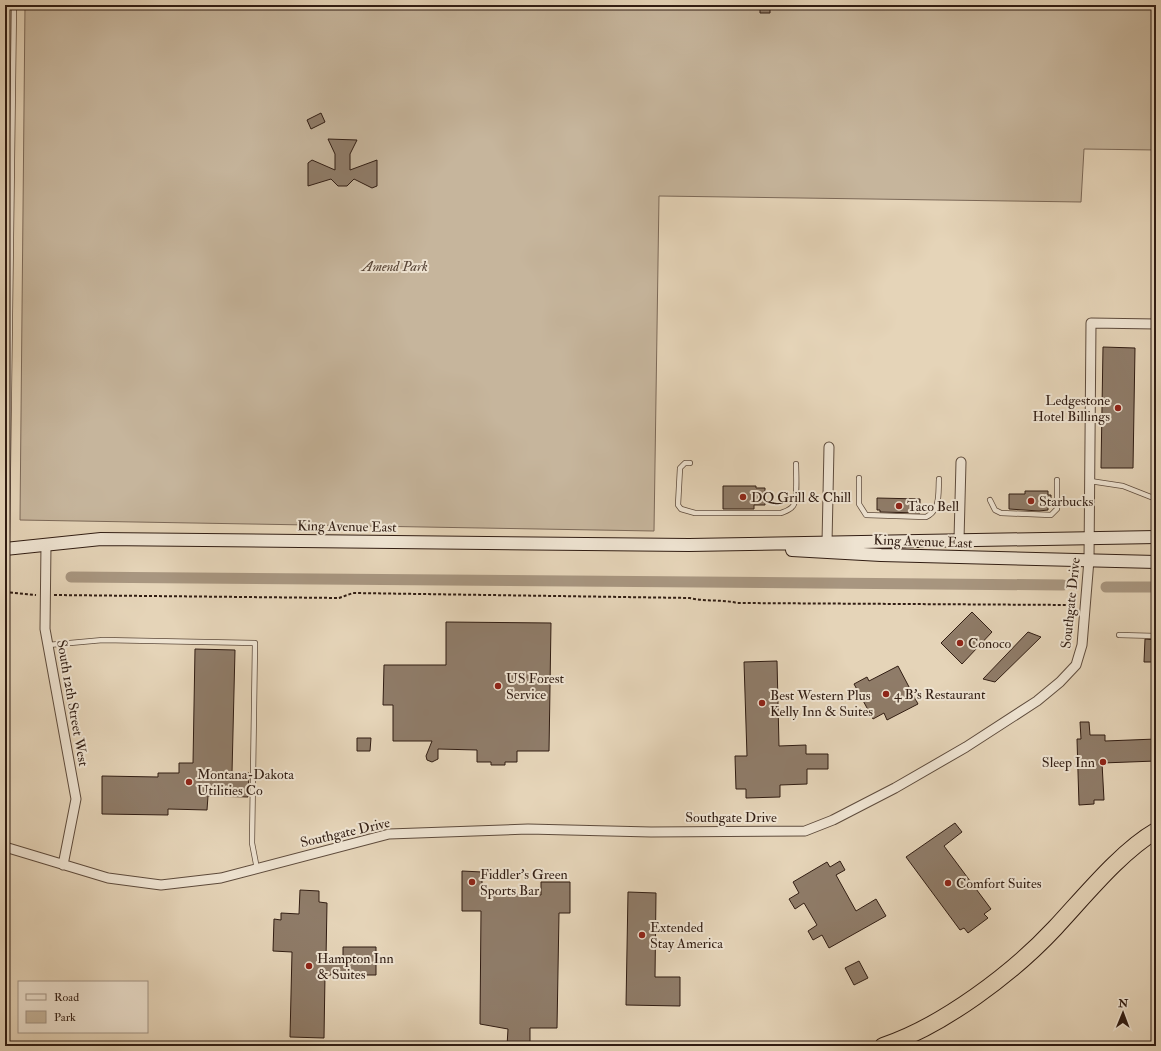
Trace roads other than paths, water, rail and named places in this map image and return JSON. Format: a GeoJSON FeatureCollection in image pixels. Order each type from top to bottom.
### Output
{"type":"FeatureCollection","features":[{"type":"Feature","properties":{"kind":"highway"},"geometry":{"type":"LineString","coordinates":[[883,1046],[941,1018],[981,992],[1005,973],[1054,929],[1143,838],[1156,831]]}},
{"type":"Feature","properties":{"kind":"main road","name":"King Avenue East"},"geometry":{"type":"LineString","coordinates":[[6,549],[101,539],[689,545],[1156,537]]}},
{"type":"Feature","properties":{"kind":"main road","name":"King Avenue East"},"geometry":{"type":"LineString","coordinates":[[689,545],[881,555],[1156,562]]}},
{"type":"Feature","properties":{"kind":"street","name":"Southgate Drive"},"geometry":{"type":"LineString","coordinates":[[5,847],[108,878],[161,885],[221,878],[389,834],[528,829],[651,832],[805,831],[833,820],[895,788],[961,750],[1038,701],[1060,682],[1076,665],[1082,645],[1089,560],[1091,323],[1156,324]]}},
{"type":"Feature","properties":{"kind":"street"},"geometry":{"type":"LineString","coordinates":[[827,542],[829,447]]}},
{"type":"Feature","properties":{"kind":"street"},"geometry":{"type":"LineString","coordinates":[[959,540],[961,462]]}},
{"type":"Feature","properties":{"kind":"street","name":"South 12th Street West"},"geometry":{"type":"LineString","coordinates":[[46,545],[45,629],[76,799],[63,865]]}},
{"type":"Feature","properties":{"kind":"lane"},"geometry":{"type":"LineString","coordinates":[[6,549],[14,5]]}},
{"type":"Feature","properties":{"kind":"lane"},"geometry":{"type":"LineString","coordinates":[[690,462],[685,463],[680,468],[678,505],[681,509],[695,513],[781,513],[790,509],[794,505],[796,499],[796,464]]}},
{"type":"Feature","properties":{"kind":"lane"},"geometry":{"type":"LineString","coordinates":[[859,478],[859,504],[866,515],[926,517],[931,514],[938,505],[938,479]]}},
{"type":"Feature","properties":{"kind":"lane"},"geometry":{"type":"LineString","coordinates":[[990,500],[995,510],[1001,513],[1051,515],[1057,509],[1057,480]]}},
{"type":"Feature","properties":{"kind":"lane"},"geometry":{"type":"LineString","coordinates":[[1090,480],[1123,486],[1156,499]]}},
{"type":"Feature","properties":{"kind":"lane"},"geometry":{"type":"LineString","coordinates":[[1119,635],[1156,636]]}},
{"type":"Feature","properties":{"kind":"lane"},"geometry":{"type":"LineString","coordinates":[[48,645],[103,640],[255,643],[252,843],[257,868]]}},
{"type":"Feature","properties":{"kind":"waterway"},"geometry":{"type":"LineString","coordinates":[[71,577],[1063,585]]}},
{"type":"Feature","properties":{"kind":"waterway"},"geometry":{"type":"LineString","coordinates":[[1106,587],[1156,587]]}},
{"type":"Feature","properties":{"kind":"place","name":"Ledgestone Hotel Billings"},"geometry":{"type":"Point","coordinates":[1118,408]}},
{"type":"Feature","properties":{"kind":"place","name":"DQ Grill & Chill"},"geometry":{"type":"Point","coordinates":[743,497]}},
{"type":"Feature","properties":{"kind":"place","name":"Starbucks"},"geometry":{"type":"Point","coordinates":[1031,501]}},
{"type":"Feature","properties":{"kind":"place","name":"Taco Bell"},"geometry":{"type":"Point","coordinates":[899,506]}},
{"type":"Feature","properties":{"kind":"place","name":"Conoco"},"geometry":{"type":"Point","coordinates":[960,643]}},
{"type":"Feature","properties":{"kind":"place","name":"US Forest Service"},"geometry":{"type":"Point","coordinates":[498,686]}},
{"type":"Feature","properties":{"kind":"place","name":"4 B's Restaurant"},"geometry":{"type":"Point","coordinates":[886,694]}},
{"type":"Feature","properties":{"kind":"place","name":"Best Western Plus Kelly Inn & Suites"},"geometry":{"type":"Point","coordinates":[762,703]}},
{"type":"Feature","properties":{"kind":"place","name":"Sleep Inn"},"geometry":{"type":"Point","coordinates":[1103,762]}},
{"type":"Feature","properties":{"kind":"place","name":"Montana-Dakota Utilities Co"},"geometry":{"type":"Point","coordinates":[189,782]}},
{"type":"Feature","properties":{"kind":"place","name":"Fiddler's Green Sports Bar"},"geometry":{"type":"Point","coordinates":[472,882]}},
{"type":"Feature","properties":{"kind":"place","name":"Comfort Suites"},"geometry":{"type":"Point","coordinates":[948,883]}},
{"type":"Feature","properties":{"kind":"place","name":"Extended Stay America"},"geometry":{"type":"Point","coordinates":[642,935]}},
{"type":"Feature","properties":{"kind":"place","name":"Hampton Inn & Suites"},"geometry":{"type":"Point","coordinates":[309,966]}},
{"type":"Feature","properties":{"kind":"park label","name":"Amend Park"},"geometry":{"type":"Point","coordinates":[395,266]}}]}
